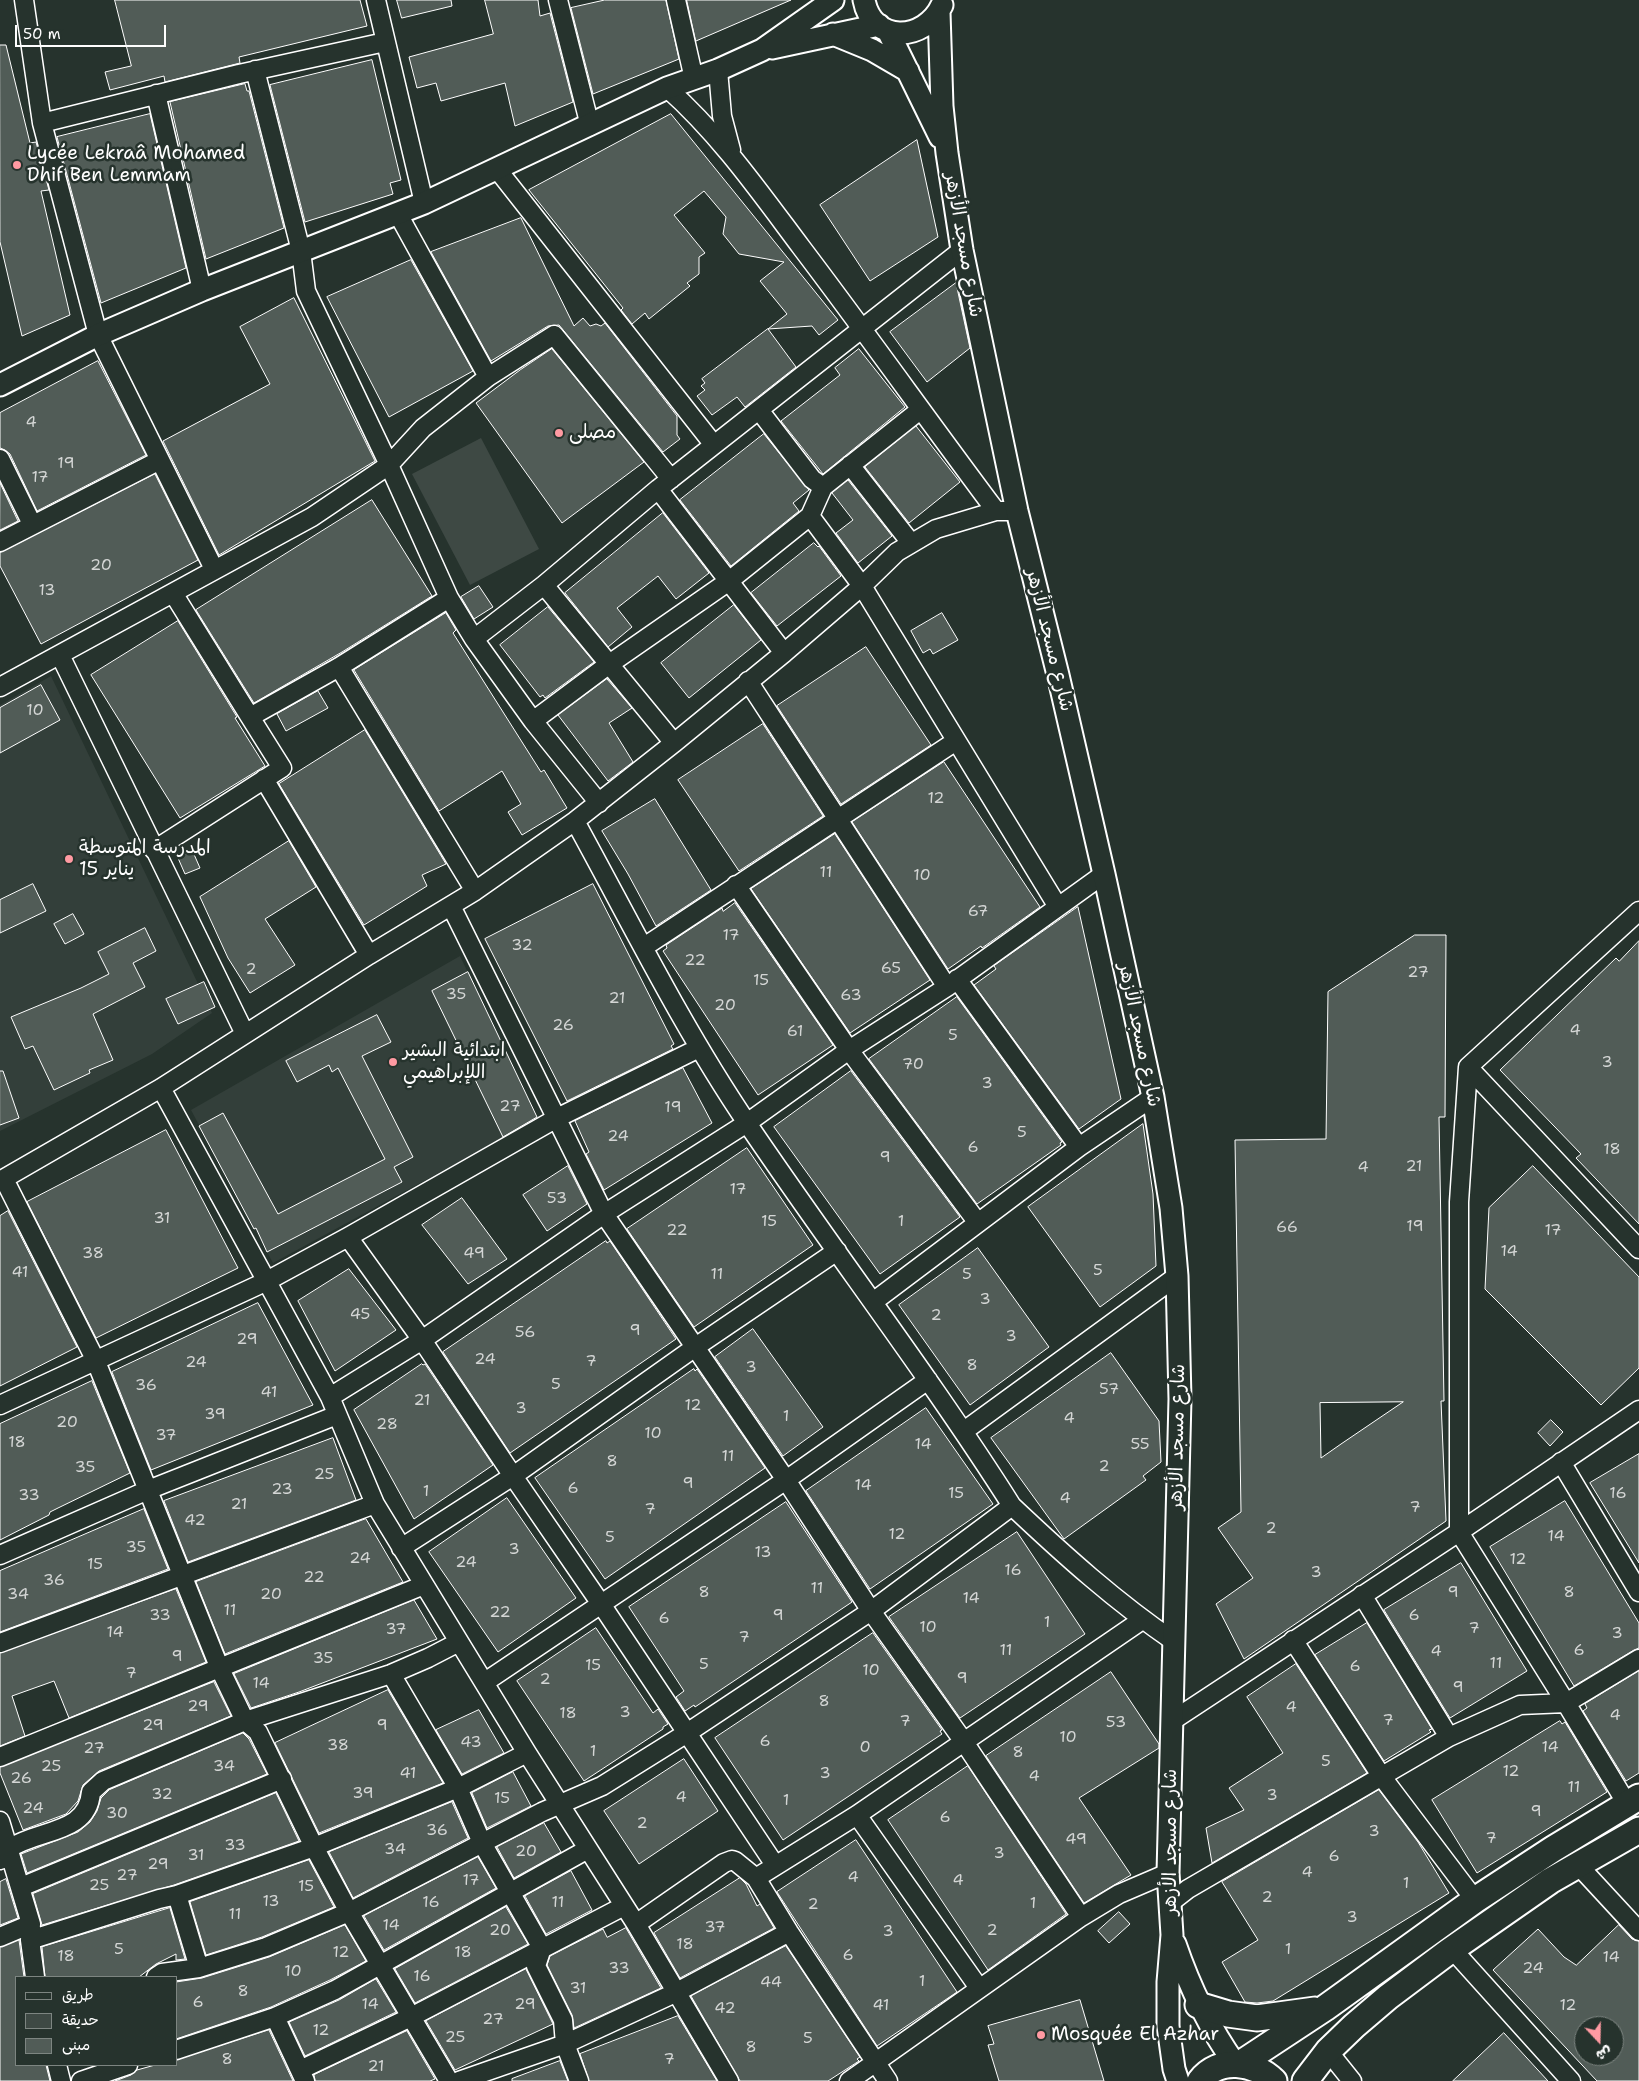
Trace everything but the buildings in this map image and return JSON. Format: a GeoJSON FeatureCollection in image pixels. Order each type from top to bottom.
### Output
{"type":"FeatureCollection","features":[{"type":"Feature","properties":{"kind":"main road"},"geometry":{"type":"LineString","coordinates":[[1238,2064],[1325,2008],[1475,1900],[1552,1849],[1633,1800]]}},
{"type":"Feature","properties":{"kind":"main road"},"geometry":{"type":"LineString","coordinates":[[1305,2081],[1328,2051],[1388,1997],[1452,1949],[1550,1882],[1639,1830]]}},
{"type":"Feature","properties":{"kind":"main road"},"geometry":{"type":"LineString","coordinates":[[1198,2005],[1228,2014],[1257,2018],[1325,2008]]}},
{"type":"Feature","properties":{"kind":"main road"},"geometry":{"type":"LineString","coordinates":[[1200,2081],[1218,2067],[1238,2064],[1254,2067],[1266,2073],[1274,2081]]}},
{"type":"Feature","properties":{"kind":"street"},"geometry":{"type":"LineString","coordinates":[[24,0],[42,123],[98,336],[214,569]]}},
{"type":"Feature","properties":{"kind":"street"},"geometry":{"type":"LineString","coordinates":[[376,0],[424,203]]}},
{"type":"Feature","properties":{"kind":"street"},"geometry":{"type":"LineString","coordinates":[[558,0],[590,126]]}},
{"type":"Feature","properties":{"kind":"street"},"geometry":{"type":"LineString","coordinates":[[676,0],[694,79]]}},
{"type":"Feature","properties":{"kind":"street"},"geometry":{"type":"LineString","coordinates":[[0,385],[98,336],[202,290],[424,203],[667,88],[718,70],[762,50],[833,0]]}},
{"type":"Feature","properties":{"kind":"street","name":"شارع مسجد الأزهر"},"geometry":{"type":"LineString","coordinates":[[864,0],[871,17],[884,28],[908,71],[947,153]]}},
{"type":"Feature","properties":{"kind":"street"},"geometry":{"type":"LineString","coordinates":[[762,50],[833,34],[884,28],[898,33],[917,31],[933,20],[943,3]]}},
{"type":"Feature","properties":{"kind":"street","name":"شارع مسجد الأزهر"},"geometry":{"type":"LineString","coordinates":[[943,3],[942,106],[947,153],[962,250],[1017,511],[1104,874],[1153,1097],[1170,1208],[1177,1276],[1180,1399],[1168,1873],[1172,1935],[1168,1982],[1168,2026],[1174,2069],[1178,2081]]}},
{"type":"Feature","properties":{"kind":"street"},"geometry":{"type":"LineString","coordinates":[[833,34],[872,50],[908,71]]}},
{"type":"Feature","properties":{"kind":"street"},"geometry":{"type":"LineString","coordinates":[[42,123],[255,70],[385,42]]}},
{"type":"Feature","properties":{"kind":"street"},"geometry":{"type":"LineString","coordinates":[[255,70],[301,251],[306,291],[390,465],[449,598],[474,639],[533,721],[600,803]]}},
{"type":"Feature","properties":{"kind":"street"},"geometry":{"type":"LineString","coordinates":[[718,70],[722,116],[735,160]]}},
{"type":"Feature","properties":{"kind":"street"},"geometry":{"type":"LineString","coordinates":[[667,88],[703,122],[735,160],[862,328],[920,410],[996,511]]}},
{"type":"Feature","properties":{"kind":"street"},"geometry":{"type":"LineString","coordinates":[[156,94],[202,290]]}},
{"type":"Feature","properties":{"kind":"street"},"geometry":{"type":"LineString","coordinates":[[497,170],[714,446]]}},
{"type":"Feature","properties":{"kind":"street"},"geometry":{"type":"LineString","coordinates":[[398,214],[488,377]]}},
{"type":"Feature","properties":{"kind":"street"},"geometry":{"type":"LineString","coordinates":[[474,639],[544,586],[664,484],[962,250]]}},
{"type":"Feature","properties":{"kind":"street"},"geometry":{"type":"LineString","coordinates":[[0,687],[312,517],[390,465],[423,428],[488,377],[554,335],[664,484],[729,581],[784,653]]}},
{"type":"Feature","properties":{"kind":"street"},"geometry":{"type":"LineString","coordinates":[[759,410],[812,479],[822,487]]}},
{"type":"Feature","properties":{"kind":"street"},"geometry":{"type":"LineString","coordinates":[[533,721],[608,665],[729,581],[810,516],[822,487],[920,410]]}},
{"type":"Feature","properties":{"kind":"street"},"geometry":{"type":"LineString","coordinates":[[0,458],[32,524]]}},
{"type":"Feature","properties":{"kind":"street"},"geometry":{"type":"LineString","coordinates":[[0,542],[160,460]]}},
{"type":"Feature","properties":{"kind":"street"},"geometry":{"type":"LineString","coordinates":[[850,465],[911,543]]}},
{"type":"Feature","properties":{"kind":"street"},"geometry":{"type":"LineString","coordinates":[[449,2081],[349,1912],[314,1847],[258,1732],[245,1721],[220,1669],[181,1575],[95,1359],[2,1180],[161,1088],[369,955],[475,891],[575,821],[674,744],[784,653],[862,586],[897,552],[936,529],[996,511],[1017,511]]}},
{"type":"Feature","properties":{"kind":"street"},"geometry":{"type":"LineString","coordinates":[[810,516],[862,586],[1058,907]]}},
{"type":"Feature","properties":{"kind":"street"},"geometry":{"type":"LineString","coordinates":[[544,586],[674,744]]}},
{"type":"Feature","properties":{"kind":"street"},"geometry":{"type":"LineString","coordinates":[[154,850],[282,768],[173,593]]}},
{"type":"Feature","properties":{"kind":"street"},"geometry":{"type":"LineString","coordinates":[[250,717],[339,667],[449,598]]}},
{"type":"Feature","properties":{"kind":"street"},"geometry":{"type":"LineString","coordinates":[[60,655],[245,1034]]}},
{"type":"Feature","properties":{"kind":"street"},"geometry":{"type":"LineString","coordinates":[[339,667],[475,891]]}},
{"type":"Feature","properties":{"kind":"street"},"geometry":{"type":"LineString","coordinates":[[748,681],[838,818],[952,983],[1080,1148]]}},
{"type":"Feature","properties":{"kind":"street"},"geometry":{"type":"LineString","coordinates":[[644,947],[956,741]]}},
{"type":"Feature","properties":{"kind":"street"},"geometry":{"type":"LineString","coordinates":[[264,779],[369,955]]}},
{"type":"Feature","properties":{"kind":"street"},"geometry":{"type":"LineString","coordinates":[[575,821],[699,1048],[747,1123],[964,1431],[1012,1506],[1069,1560],[1142,1620],[1175,1642]]}},
{"type":"Feature","properties":{"kind":"street"},"geometry":{"type":"LineString","coordinates":[[330,1397],[422,1340],[604,1214],[747,1123],[849,1050],[952,983],[1104,874]]}},
{"type":"Feature","properties":{"kind":"street"},"geometry":{"type":"LineString","coordinates":[[736,886],[849,1050],[978,1223]]}},
{"type":"Feature","properties":{"kind":"street"},"geometry":{"type":"LineString","coordinates":[[451,906],[604,1214],[786,1480],[871,1611],[964,1742],[1081,1917]]}},
{"type":"Feature","properties":{"kind":"street"},"geometry":{"type":"LineString","coordinates":[[1633,1800],[1566,1703],[1459,1532],[1459,1202],[1468,1067],[1639,911]]}},
{"type":"Feature","properties":{"kind":"street"},"geometry":{"type":"LineString","coordinates":[[0,1405],[95,1359],[265,1282],[557,1118],[699,1048]]}},
{"type":"Feature","properties":{"kind":"street"},"geometry":{"type":"LineString","coordinates":[[1468,1067],[1639,1249]]}},
{"type":"Feature","properties":{"kind":"street"},"geometry":{"type":"LineString","coordinates":[[161,1088],[265,1282],[330,1397],[375,1504],[527,1753],[636,1924],[729,2081]]}},
{"type":"Feature","properties":{"kind":"street"},"geometry":{"type":"LineString","coordinates":[[873,1302],[1080,1148],[1153,1097]]}},
{"type":"Feature","properties":{"kind":"street"},"geometry":{"type":"LineString","coordinates":[[348,1237],[422,1340],[775,1865]]}},
{"type":"Feature","properties":{"kind":"street"},"geometry":{"type":"LineString","coordinates":[[401,1548],[513,1476],[837,1250]]}},
{"type":"Feature","properties":{"kind":"street"},"geometry":{"type":"LineString","coordinates":[[964,1431],[1177,1276]]}},
{"type":"Feature","properties":{"kind":"street"},"geometry":{"type":"LineString","coordinates":[[485,1682],[786,1480],[928,1380]]}},
{"type":"Feature","properties":{"kind":"street"},"geometry":{"type":"LineString","coordinates":[[1172,1721],[1459,1532],[1639,1410]]}},
{"type":"Feature","properties":{"kind":"street"},"geometry":{"type":"LineString","coordinates":[[0,1555],[148,1490],[337,1415]]}},
{"type":"Feature","properties":{"kind":"street"},"geometry":{"type":"LineString","coordinates":[[1561,1462],[1639,1592]]}},
{"type":"Feature","properties":{"kind":"street"},"geometry":{"type":"LineString","coordinates":[[0,1643],[375,1504]]}},
{"type":"Feature","properties":{"kind":"street"},"geometry":{"type":"LineString","coordinates":[[158,1976],[162,1973],[198,1968],[266,1947],[349,1912],[542,1812],[602,1786],[687,1733],[871,1611],[1012,1506]]}},
{"type":"Feature","properties":{"kind":"street"},"geometry":{"type":"LineString","coordinates":[[0,1757],[424,1585]]}},
{"type":"Feature","properties":{"kind":"street"},"geometry":{"type":"LineString","coordinates":[[1362,1595],[1449,1737]]}},
{"type":"Feature","properties":{"kind":"street"},"geometry":{"type":"LineString","coordinates":[[756,1878],[856,1815],[1142,1620]]}},
{"type":"Feature","properties":{"kind":"street"},"geometry":{"type":"LineString","coordinates":[[1294,1640],[1382,1777],[1475,1900]]}},
{"type":"Feature","properties":{"kind":"street"},"geometry":{"type":"LineString","coordinates":[[4,1854],[66,1826],[83,1816],[90,1804],[91,1792],[103,1781],[245,1721],[391,1674],[459,1642]]}},
{"type":"Feature","properties":{"kind":"street"},"geometry":{"type":"LineString","coordinates":[[1170,1903],[1188,1890],[1449,1737],[1520,1705],[1566,1703],[1639,1659]]}},
{"type":"Feature","properties":{"kind":"street"},"geometry":{"type":"LineString","coordinates":[[391,1674],[458,1788],[482,1843],[542,1948],[536,1966],[562,2020],[565,2044],[579,2081]]}},
{"type":"Feature","properties":{"kind":"street"},"geometry":{"type":"LineString","coordinates":[[0,1937],[31,1932],[177,1895],[314,1847],[458,1788],[527,1753]]}},
{"type":"Feature","properties":{"kind":"street"},"geometry":{"type":"LineString","coordinates":[[21,1887],[282,1779]]}},
{"type":"Feature","properties":{"kind":"street"},"geometry":{"type":"LineString","coordinates":[[856,1815],[979,1988]]}},
{"type":"Feature","properties":{"kind":"street"},"geometry":{"type":"LineString","coordinates":[[0,1821],[4,1854],[21,1887],[31,1932],[35,1976]]}},
{"type":"Feature","properties":{"kind":"street"},"geometry":{"type":"LineString","coordinates":[[178,2049],[275,2017],[335,1990],[382,1966],[588,1849]]}},
{"type":"Feature","properties":{"kind":"street"},"geometry":{"type":"LineString","coordinates":[[636,1924],[724,1863],[732,1860],[756,1878],[789,1932],[888,2081]]}},
{"type":"Feature","properties":{"kind":"street"},"geometry":{"type":"LineString","coordinates":[[1578,1865],[1639,1931]]}},
{"type":"Feature","properties":{"kind":"street"},"geometry":{"type":"LineString","coordinates":[[849,2081],[1081,1917],[1119,1894],[1168,1873]]}},
{"type":"Feature","properties":{"kind":"street"},"geometry":{"type":"LineString","coordinates":[[177,1895],[198,1968]]}},
{"type":"Feature","properties":{"kind":"street"},"geometry":{"type":"LineString","coordinates":[[275,2017],[303,2075],[624,1906]]}},
{"type":"Feature","properties":{"kind":"street"},"geometry":{"type":"LineString","coordinates":[[459,2081],[565,2044],[676,1993],[789,1932]]}},
{"type":"Feature","properties":{"kind":"street","name":"شارع مسجد الأزهر"},"geometry":{"type":"LineString","coordinates":[[1172,1935],[1198,2005],[1216,2037],[1238,2064]]}},
{"type":"Feature","properties":{"kind":"street"},"geometry":{"type":"LineString","coordinates":[[1452,1949],[1571,2081]]}},
{"type":"Feature","properties":{"kind":"street"},"geometry":{"type":"LineString","coordinates":[[1328,2051],[1352,2081]]}},
{"type":"Feature","properties":{"kind":"street"},"geometry":{"type":"LineString","coordinates":[[81,2081],[125,2066]]}},
{"type":"Feature","properties":{"kind":"shaded area","name":"المدرسة المتوسطة 15 يناير"},"geometry":{"type":"Polygon","coordinates":[[[51,676],[212,1013],[152,1054],[0,1131],[0,705],[51,676]]]}},
{"type":"Feature","properties":{"kind":"shaded area","name":"ابتدائية البشير اللإبراهيمي"},"geometry":{"type":"Polygon","coordinates":[[[460,956],[538,1119],[273,1263],[191,1110],[460,956]]]}},
{"type":"Feature","properties":{"kind":"green space"},"geometry":{"type":"Polygon","coordinates":[[[481,438],[539,549],[470,585],[412,474],[481,438]]]}},
{"type":"Feature","properties":{"kind":"place","name":"Lycée Lekraâ Mohamed Dhif Ben Lemmam"},"geometry":{"type":"Point","coordinates":[17,165]}},
{"type":"Feature","properties":{"kind":"place","name":"مصلى"},"geometry":{"type":"Point","coordinates":[559,433]}},
{"type":"Feature","properties":{"kind":"place","name":"المدرسة المتوسطة 15 يناير"},"geometry":{"type":"Point","coordinates":[69,859]}},
{"type":"Feature","properties":{"kind":"place","name":"ابتدائية البشير اللإبراهيمي"},"geometry":{"type":"Point","coordinates":[393,1062]}},
{"type":"Feature","properties":{"kind":"place","name":"Mosquée El Azhar"},"geometry":{"type":"Point","coordinates":[1041,2035]}}]}
